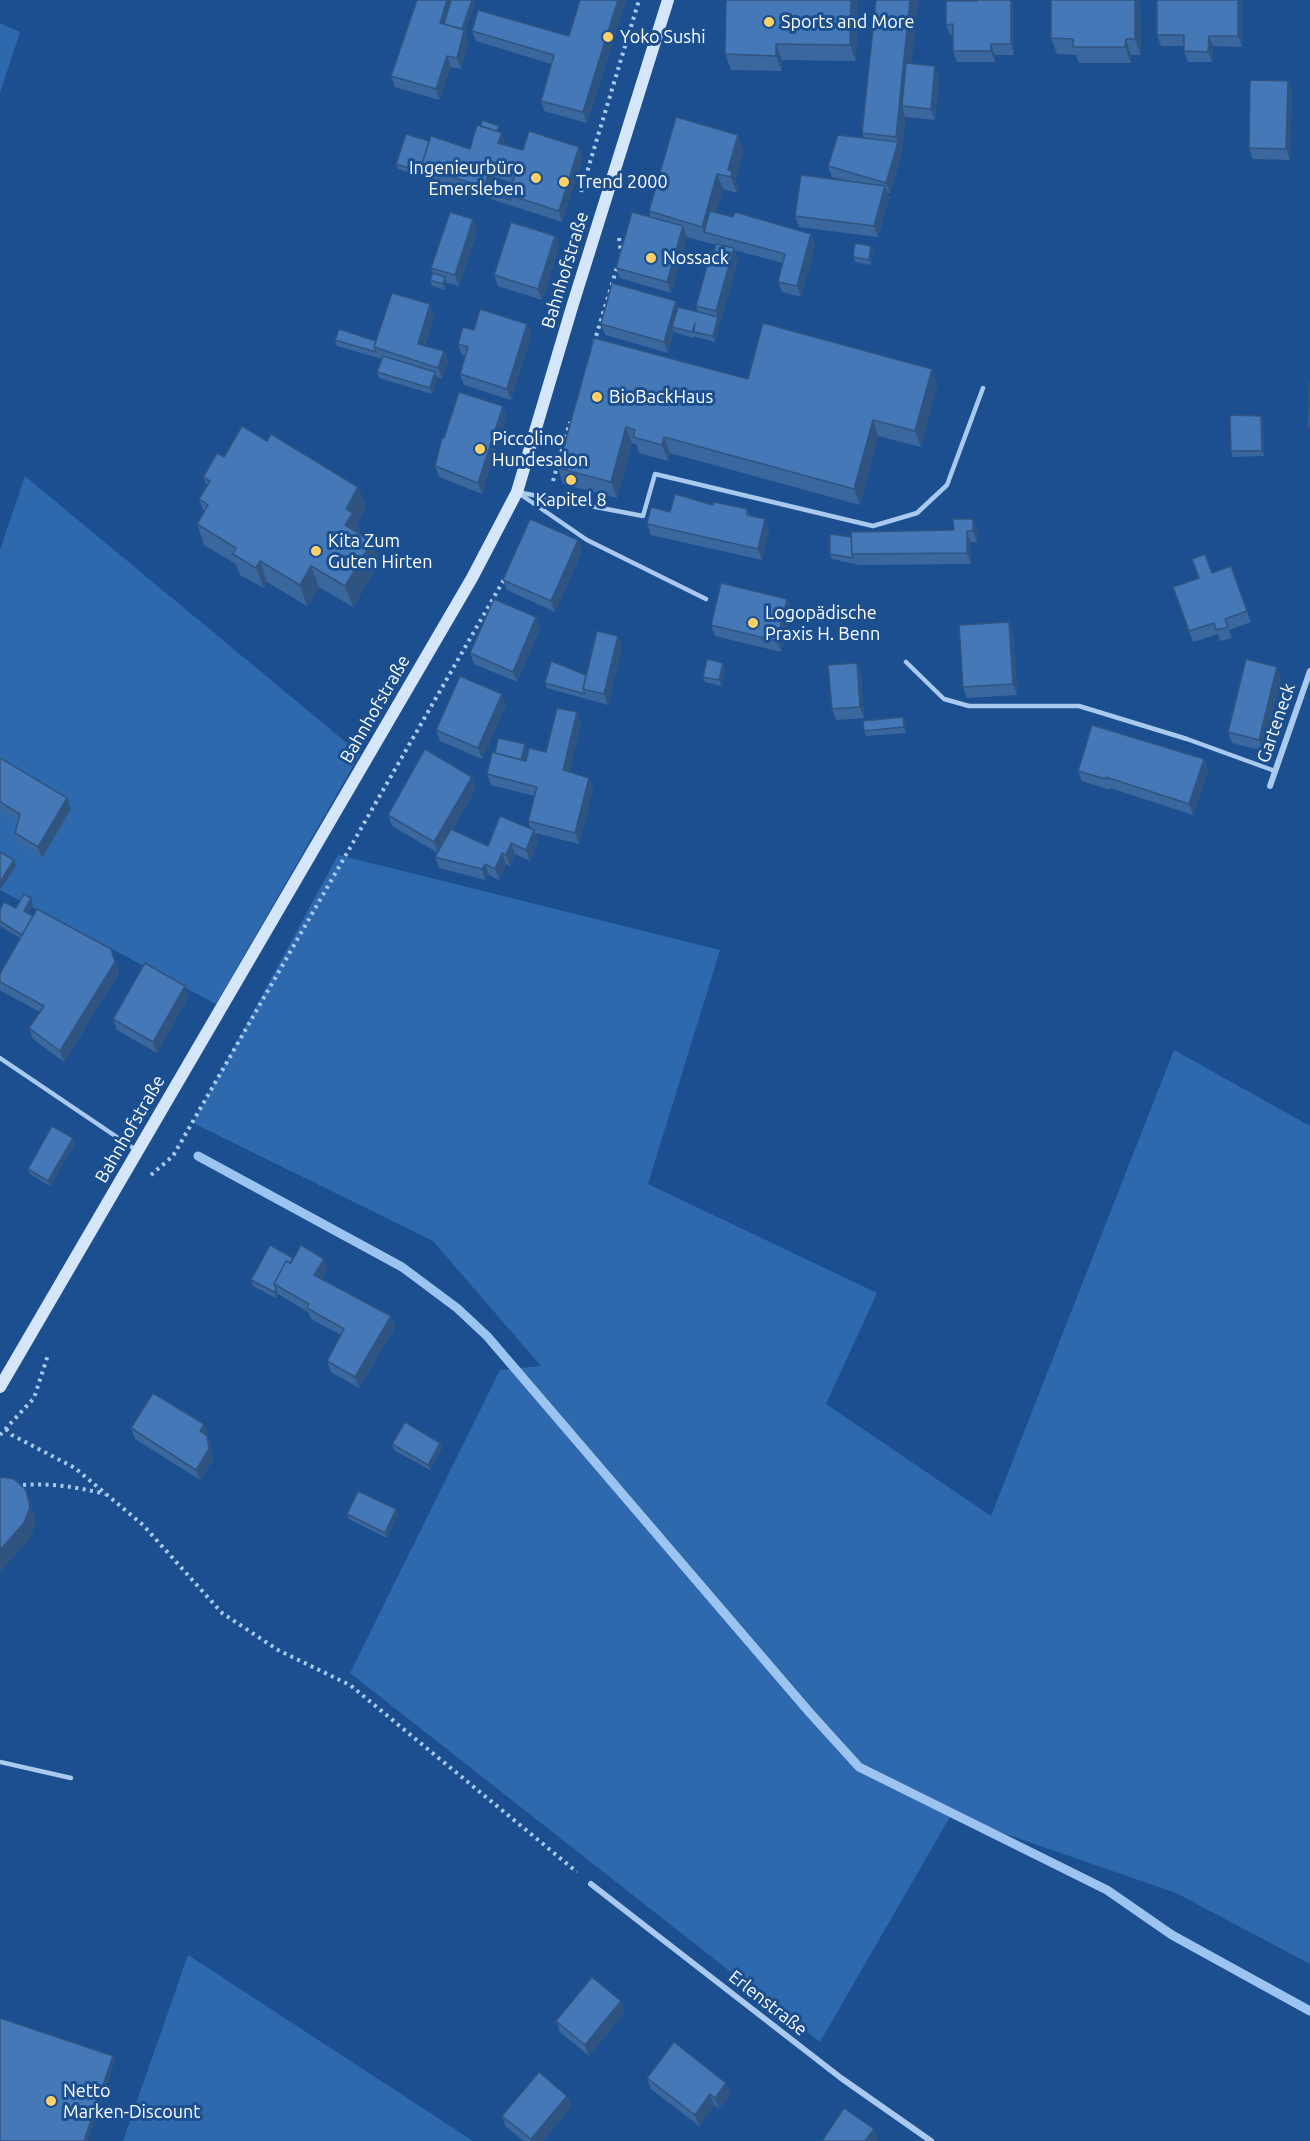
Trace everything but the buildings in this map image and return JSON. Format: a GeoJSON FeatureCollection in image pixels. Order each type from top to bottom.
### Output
{"type":"FeatureCollection","features":[{"type":"Feature","properties":{"kind":"street","name":"Bahnhofstraße"},"geometry":{"type":"LineString","coordinates":[[0,1387],[472,578],[517,492],[575,296],[668,0]]}},
{"type":"Feature","properties":{"kind":"street","name":"Garteneck"},"geometry":{"type":"LineString","coordinates":[[1270,786],[1310,671]]}},
{"type":"Feature","properties":{"kind":"street","name":"Erlenstraße"},"geometry":{"type":"LineString","coordinates":[[591,1884],[841,2078],[931,2141]]}},
{"type":"Feature","properties":{"kind":"lane"},"geometry":{"type":"LineString","coordinates":[[517,492],[643,516],[655,474],[873,526],[917,513],[947,485],[983,388]]}},
{"type":"Feature","properties":{"kind":"lane"},"geometry":{"type":"LineString","coordinates":[[517,492],[587,540],[706,599]]}},
{"type":"Feature","properties":{"kind":"lane"},"geometry":{"type":"LineString","coordinates":[[906,662],[944,699],[969,706],[1079,706],[1187,739],[1275,771]]}},
{"type":"Feature","properties":{"kind":"lane"},"geometry":{"type":"LineString","coordinates":[[0,1058],[138,1151]]}},
{"type":"Feature","properties":{"kind":"lane"},"geometry":{"type":"LineString","coordinates":[[0,1762],[70,1778]]}},
{"type":"Feature","properties":{"kind":"path"},"geometry":{"type":"LineString","coordinates":[[580,195],[639,0]]}},
{"type":"Feature","properties":{"kind":"path"},"geometry":{"type":"LineString","coordinates":[[0,1435],[34,1398]]}},
{"type":"Feature","properties":{"kind":"path"},"geometry":{"type":"LineString","coordinates":[[6,1429],[12,1435],[75,1468],[109,1494],[143,1525],[222,1613],[279,1650],[351,1685],[591,1884]]}},
{"type":"Feature","properties":{"kind":"path"},"geometry":{"type":"LineString","coordinates":[[23,1485],[75,1486],[109,1494]]}},
{"type":"Feature","properties":{"kind":"shaded area"},"geometry":{"type":"Polygon","coordinates":[[[0,23],[20,32],[0,93],[0,23]]]}},
{"type":"Feature","properties":{"kind":"shaded area"},"geometry":{"type":"Polygon","coordinates":[[[25,476],[360,754],[216,1004],[0,890],[0,550],[25,476]]]}},
{"type":"Feature","properties":{"kind":"shaded area"},"geometry":{"type":"Polygon","coordinates":[[[338,855],[720,950],[648,1184],[877,1293],[826,1404],[991,1516],[1174,1050],[1310,1126],[1310,1964],[1176,1893],[951,1815],[820,2042],[350,1673],[500,1370],[541,1366],[433,1241],[193,1123],[338,855]]]}},
{"type":"Feature","properties":{"kind":"shaded area"},"geometry":{"type":"Polygon","coordinates":[[[188,1955],[473,2141],[123,2141],[188,1955]]]}},
{"type":"Feature","properties":{"kind":"waterway"},"geometry":{"type":"LineString","coordinates":[[198,1156],[402,1267],[457,1308],[487,1336],[810,1713],[859,1767],[1107,1890],[1172,1935],[1310,2011]]}},
{"type":"Feature","properties":{"kind":"place","name":"Sports and More"},"geometry":{"type":"Point","coordinates":[769,22]}},
{"type":"Feature","properties":{"kind":"place","name":"Yoko Sushi"},"geometry":{"type":"Point","coordinates":[608,37]}},
{"type":"Feature","properties":{"kind":"place","name":"Ingenieurbüro Emersleben"},"geometry":{"type":"Point","coordinates":[536,178]}},
{"type":"Feature","properties":{"kind":"place","name":"Trend 2000"},"geometry":{"type":"Point","coordinates":[564,182]}},
{"type":"Feature","properties":{"kind":"place","name":"Nossack"},"geometry":{"type":"Point","coordinates":[651,258]}},
{"type":"Feature","properties":{"kind":"place","name":"BioBackHaus"},"geometry":{"type":"Point","coordinates":[597,397]}},
{"type":"Feature","properties":{"kind":"place","name":"Piccolino Hundesalon"},"geometry":{"type":"Point","coordinates":[480,449]}},
{"type":"Feature","properties":{"kind":"place","name":"Kapitel 8"},"geometry":{"type":"Point","coordinates":[571,480]}},
{"type":"Feature","properties":{"kind":"place","name":"Kita Zum Guten Hirten"},"geometry":{"type":"Point","coordinates":[316,551]}},
{"type":"Feature","properties":{"kind":"place","name":"Logopädische Praxis H. Benn"},"geometry":{"type":"Point","coordinates":[753,623]}},
{"type":"Feature","properties":{"kind":"place","name":"Netto Marken-Discount"},"geometry":{"type":"Point","coordinates":[51,2101]}}]}
